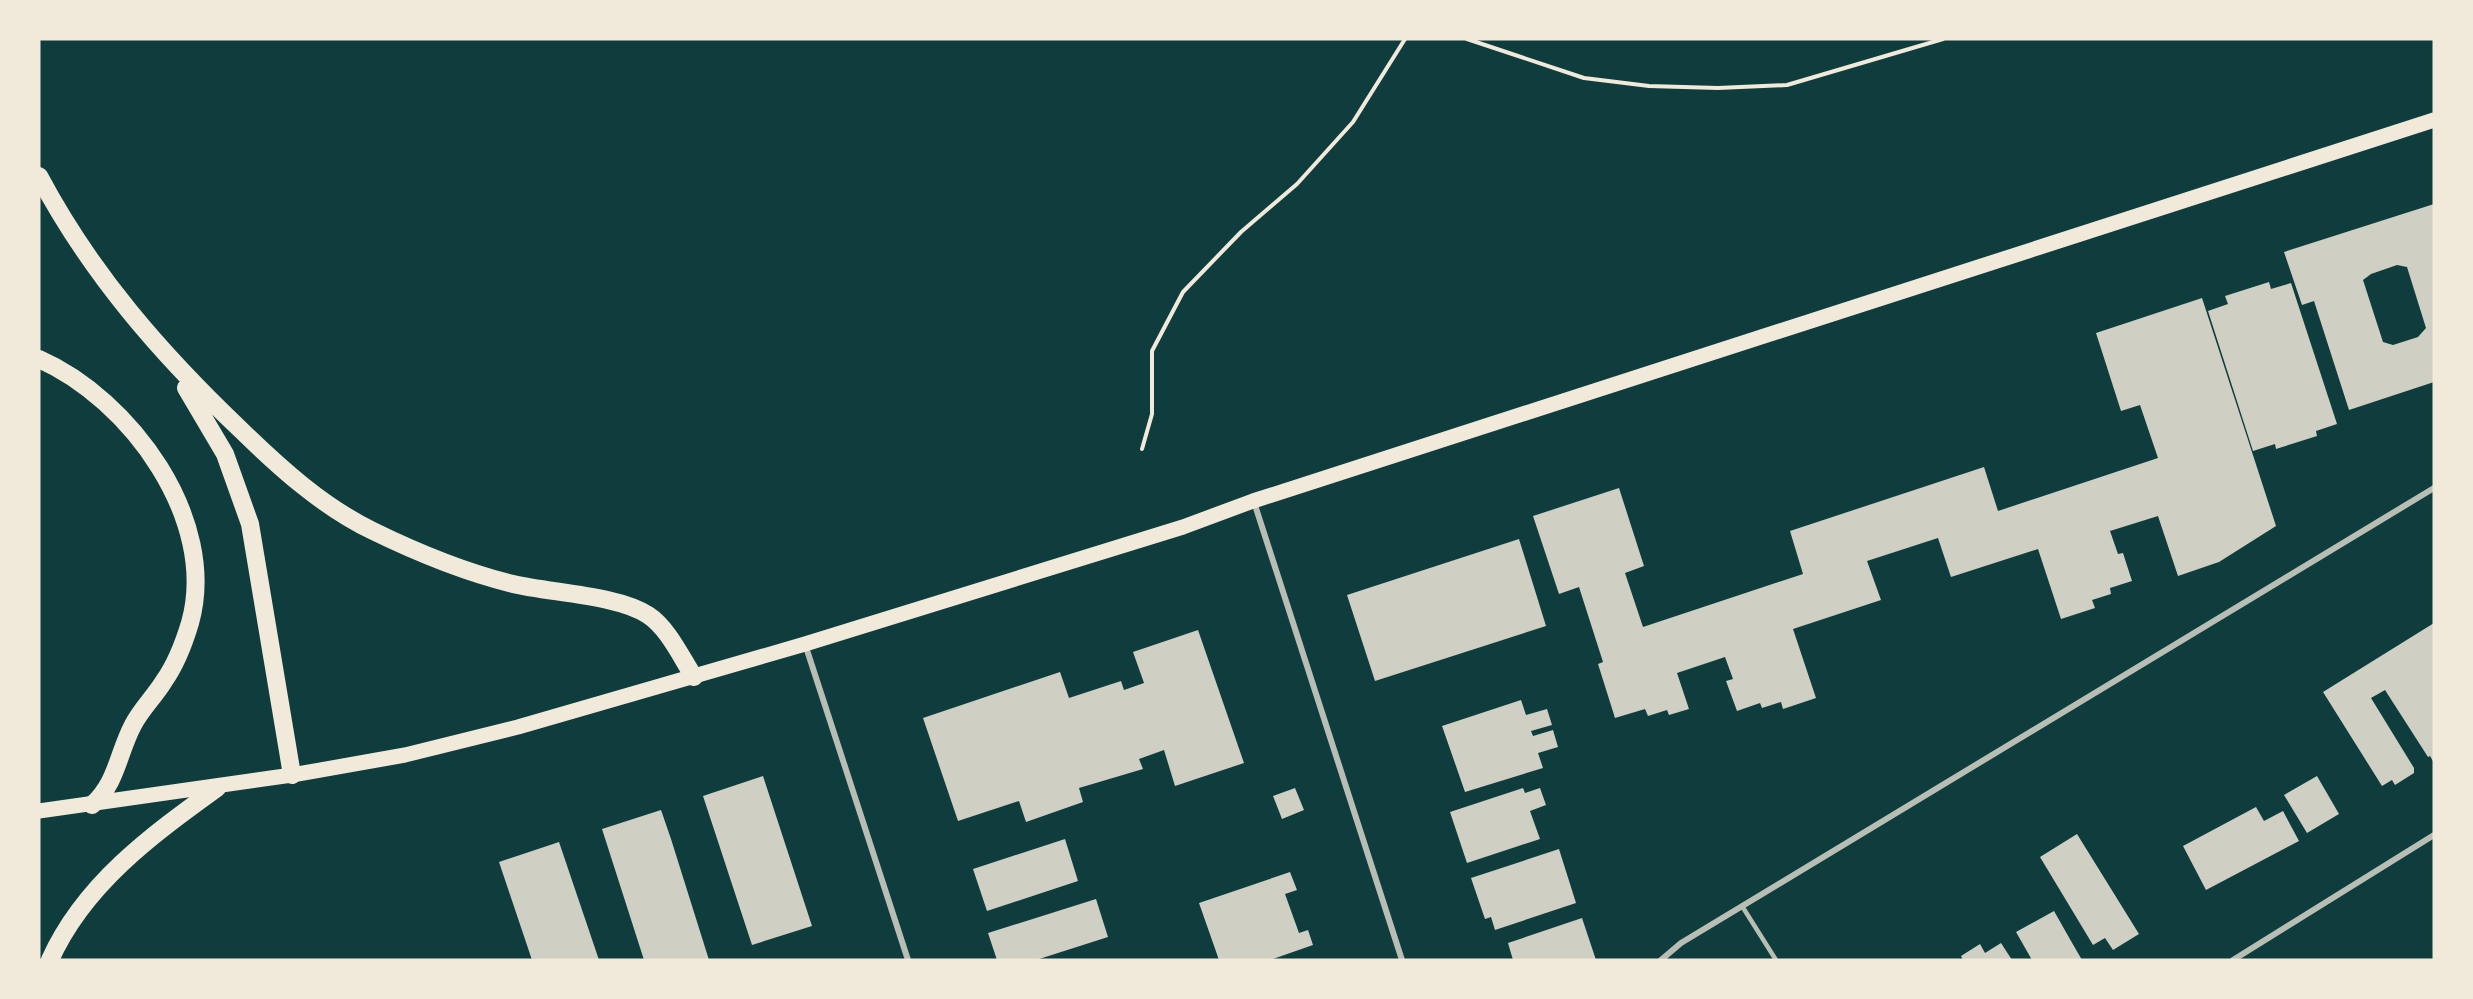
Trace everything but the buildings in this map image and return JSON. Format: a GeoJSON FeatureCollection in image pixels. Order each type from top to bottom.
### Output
{"type":"FeatureCollection","features":[{"type":"Feature","properties":{"kind":"highway"},"geometry":{"type":"LineString","coordinates":[[39,176],[100,275],[145,332],[207,420],[239,487],[259,564],[292,775]]}},
{"type":"Feature","properties":{"kind":"highway"},"geometry":{"type":"LineString","coordinates":[[145,332],[260,448],[304,486],[352,520],[390,540],[468,571],[520,585],[639,609],[662,628],[694,677]]}},
{"type":"Feature","properties":{"kind":"highway"},"geometry":{"type":"LineString","coordinates":[[39,359],[97,395],[126,424],[153,457],[182,512],[196,572],[191,621],[173,667],[132,728],[108,789],[92,805]]}},
{"type":"Feature","properties":{"kind":"highway"},"geometry":{"type":"LineString","coordinates":[[50,960],[74,918],[102,882],[149,839],[217,788]]}},
{"type":"Feature","properties":{"kind":"main road"},"geometry":{"type":"LineString","coordinates":[[39,811],[217,788],[405,755],[489,735],[694,677],[1183,527],[1253,501],[2434,120]]}},
{"type":"Feature","properties":{"kind":"street"},"geometry":{"type":"LineString","coordinates":[[1661,960],[1681,943],[2434,488]]}},
{"type":"Feature","properties":{"kind":"street"},"geometry":{"type":"LineString","coordinates":[[1253,501],[1402,960]]}},
{"type":"Feature","properties":{"kind":"street"},"geometry":{"type":"LineString","coordinates":[[805,644],[908,959]]}},
{"type":"Feature","properties":{"kind":"street"},"geometry":{"type":"LineString","coordinates":[[2233,960],[2434,835]]}},
{"type":"Feature","properties":{"kind":"lane"},"geometry":{"type":"LineString","coordinates":[[1742,906],[1776,960]]}},
{"type":"Feature","properties":{"kind":"lane"},"geometry":{"type":"LineString","coordinates":[[900,960],[908,959]]}},
{"type":"Feature","properties":{"kind":"path"},"geometry":{"type":"LineString","coordinates":[[1142,449],[1152,414],[1152,351],[1183,292],[1241,232],[1297,184],[1353,122],[1405,39]]}},
{"type":"Feature","properties":{"kind":"path"},"geometry":{"type":"LineString","coordinates":[[1467,39],[1584,78],[1649,86],[1718,88],[1787,85],[1943,39]]}}]}
